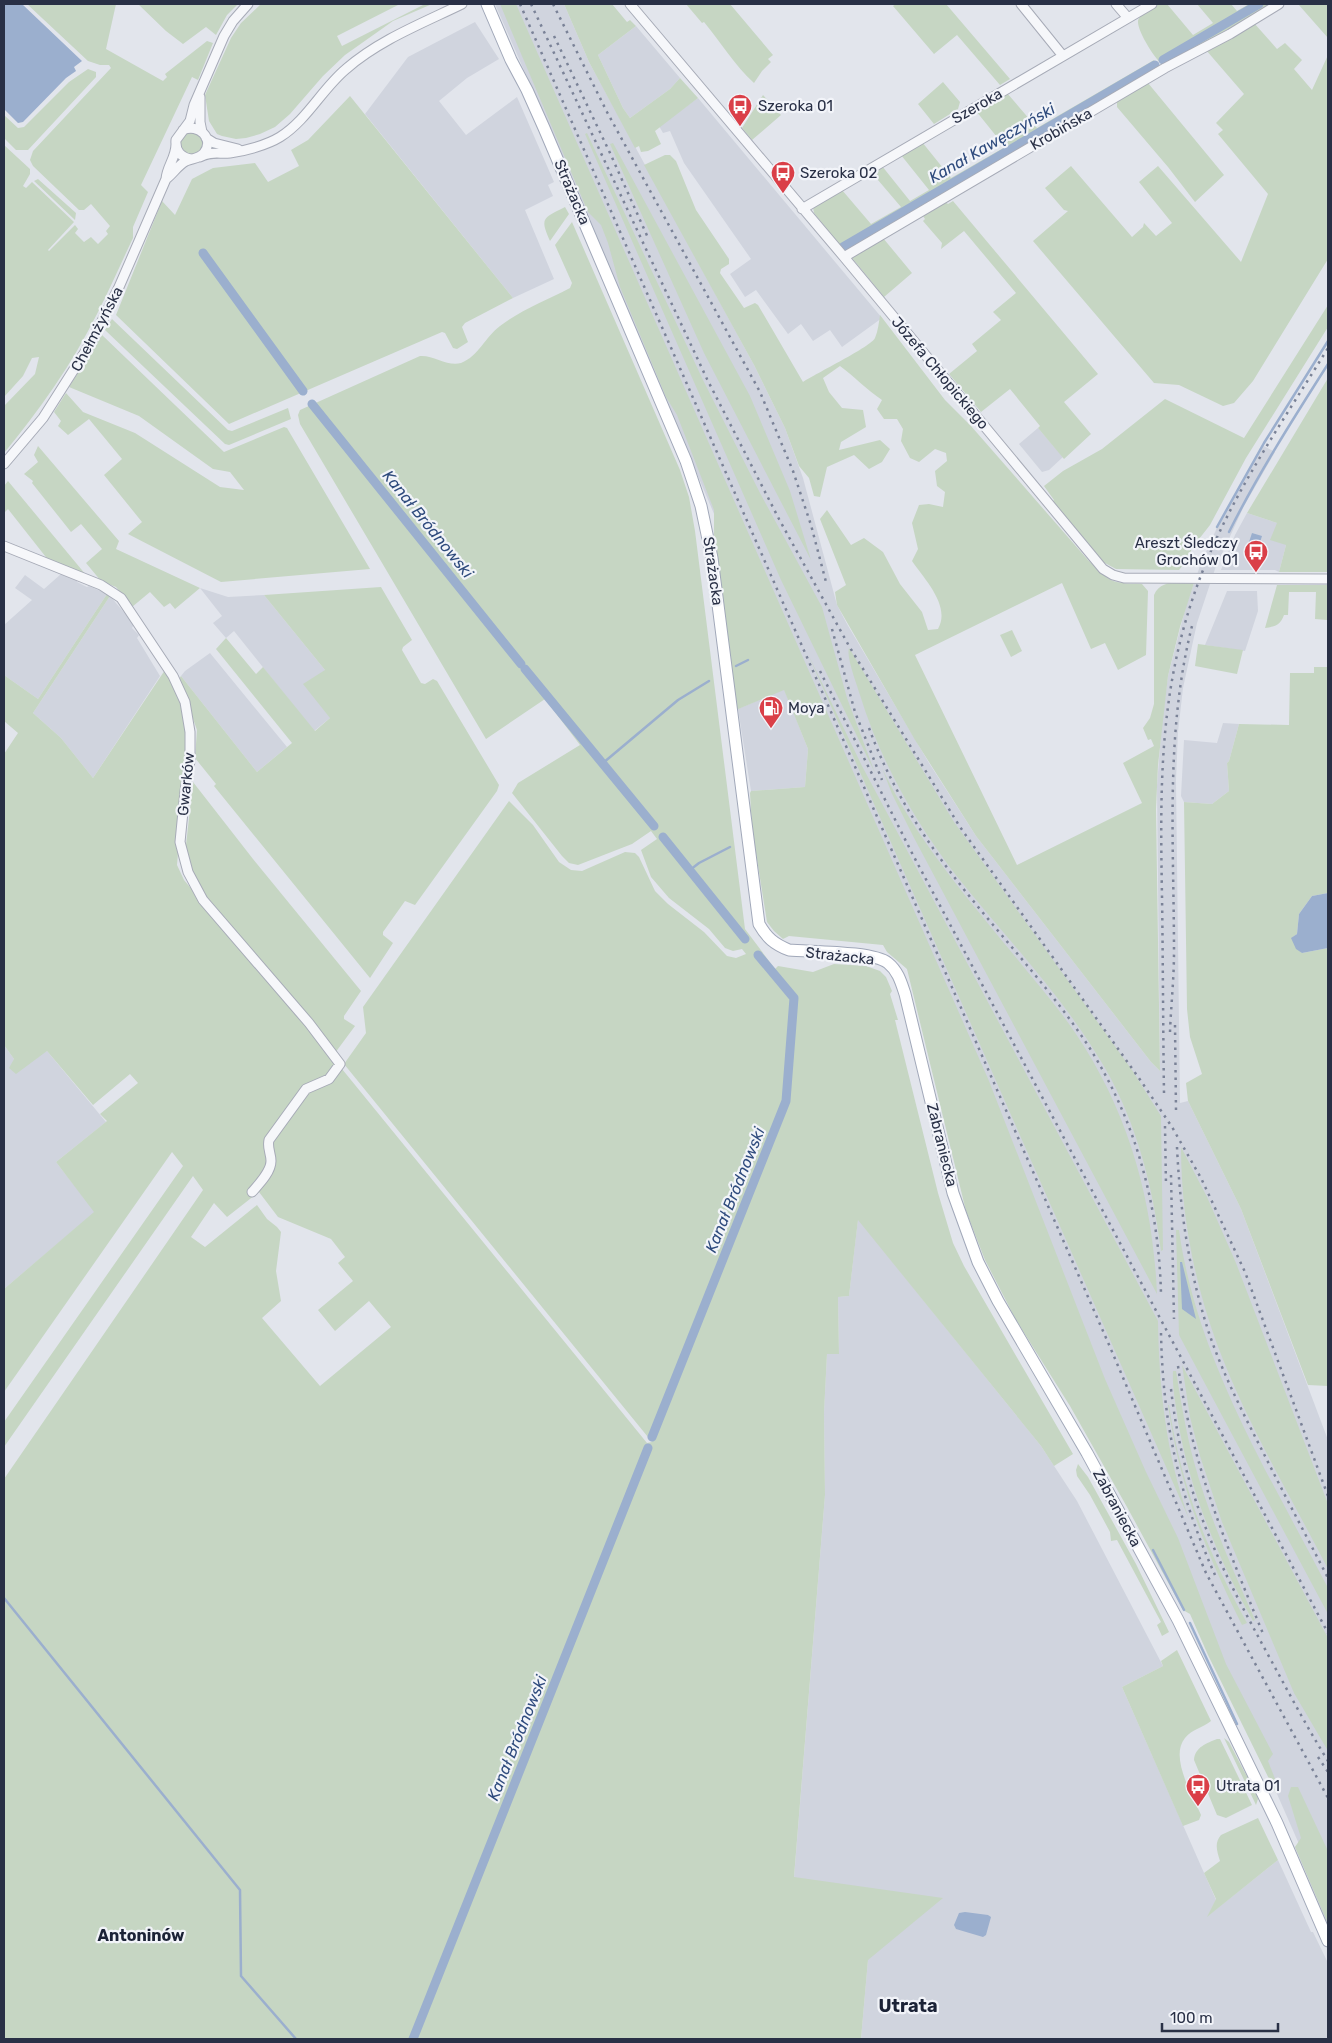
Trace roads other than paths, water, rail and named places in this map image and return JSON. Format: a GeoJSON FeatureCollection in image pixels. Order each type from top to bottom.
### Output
{"type":"FeatureCollection","features":[{"type":"Feature","properties":{"kind":"main road","name":"Strażacka"},"geometry":{"type":"LineString","coordinates":[[487,4],[570,187],[686,461],[697,493],[707,528],[712,558],[759,924],[766,938],[777,946],[789,950],[873,956],[888,963],[901,981],[923,1069]]}},
{"type":"Feature","properties":{"kind":"main road","name":"Zabraniecka"},"geometry":{"type":"LineString","coordinates":[[923,1069],[953,1193],[978,1262],[998,1301],[1087,1453],[1178,1620],[1273,1815],[1328,1941]]}},
{"type":"Feature","properties":{"kind":"street"},"geometry":{"type":"LineString","coordinates":[[200,94],[200,122],[207,148],[196,158],[181,155],[176,144],[177,136],[190,121],[194,105],[224,36],[233,21],[248,4]]}},
{"type":"Feature","properties":{"kind":"street","name":"Józefa Chłopickiego"},"geometry":{"type":"LineString","coordinates":[[630,4],[844,257],[1103,569],[1117,577],[1151,579],[1328,578]]}},
{"type":"Feature","properties":{"kind":"street"},"geometry":{"type":"LineString","coordinates":[[1021,4],[1063,56]]}},
{"type":"Feature","properties":{"kind":"street"},"geometry":{"type":"LineString","coordinates":[[1116,4],[1128,18]]}},
{"type":"Feature","properties":{"kind":"street","name":"Szeroka"},"geometry":{"type":"LineString","coordinates":[[802,208],[1152,4]]}},
{"type":"Feature","properties":{"kind":"street","name":"Krobińska"},"geometry":{"type":"LineString","coordinates":[[844,257],[1165,68],[1230,34],[1279,4]]}},
{"type":"Feature","properties":{"kind":"street","name":"Chełmżyńska"},"geometry":{"type":"LineString","coordinates":[[4,464],[43,418],[92,341],[119,287],[166,179],[184,162],[210,152],[231,152],[262,145],[280,136],[295,125],[331,83],[355,61],[374,48],[457,6]]}},
{"type":"Feature","properties":{"kind":"street"},"geometry":{"type":"LineString","coordinates":[[183,130],[192,127],[204,134]]}},
{"type":"Feature","properties":{"kind":"street","name":"Chełmżyńska"},"geometry":{"type":"LineString","coordinates":[[204,134],[214,143],[240,150]]}},
{"type":"Feature","properties":{"kind":"street","name":"Chełmżyńska"},"geometry":{"type":"LineString","coordinates":[[166,179],[166,172],[175,154],[176,144]]}},
{"type":"Feature","properties":{"kind":"street","name":"Gwarków"},"geometry":{"type":"LineString","coordinates":[[4,546],[101,585],[121,598],[168,668],[183,696],[189,718],[190,761],[180,842],[188,872],[203,900],[309,1023],[340,1064],[329,1079],[306,1089],[269,1140],[270,1166],[262,1182],[252,1192]]}},
{"type":"Feature","properties":{"kind":"water"},"geometry":{"type":"Polygon","coordinates":[[[4,4],[22,4],[82,61],[74,67],[76,71],[66,78],[23,122],[18,123],[4,109],[4,4]]]}},
{"type":"Feature","properties":{"kind":"water"},"geometry":{"type":"Polygon","coordinates":[[[1252,533],[1262,536],[1255,558],[1245,554],[1252,533]]]}},
{"type":"Feature","properties":{"kind":"water"},"geometry":{"type":"Polygon","coordinates":[[[1328,893],[1328,948],[1302,953],[1296,949],[1291,938],[1297,934],[1299,914],[1312,896],[1328,893]]]}},
{"type":"Feature","properties":{"kind":"water"},"geometry":{"type":"Polygon","coordinates":[[[1180,1262],[1182,1262],[1196,1319],[1182,1309],[1180,1262]]]}},
{"type":"Feature","properties":{"kind":"water"},"geometry":{"type":"Polygon","coordinates":[[[965,1912],[991,1917],[986,1935],[983,1937],[956,1929],[954,1925],[959,1913],[965,1912]]]}},
{"type":"Feature","properties":{"kind":"waterway","name":"Kanał Kawęczyński"},"geometry":{"type":"LineString","coordinates":[[1163,60],[1259,4]]}},
{"type":"Feature","properties":{"kind":"waterway","name":"Kanał Kawęczyński"},"geometry":{"type":"LineString","coordinates":[[843,247],[1155,65]]}},
{"type":"Feature","properties":{"kind":"waterway","name":"Kanał Bródnowski"},"geometry":{"type":"LineString","coordinates":[[203,253],[303,391]]}},
{"type":"Feature","properties":{"kind":"waterway"},"geometry":{"type":"LineString","coordinates":[[1217,527],[1264,443],[1328,341]]}},
{"type":"Feature","properties":{"kind":"waterway"},"geometry":{"type":"LineString","coordinates":[[1229,532],[1264,468],[1328,364]]}},
{"type":"Feature","properties":{"kind":"waterway","name":"Kanał Bródnowski"},"geometry":{"type":"LineString","coordinates":[[312,404],[521,664]]}},
{"type":"Feature","properties":{"kind":"waterway"},"geometry":{"type":"LineString","coordinates":[[736,666],[748,660]]}},
{"type":"Feature","properties":{"kind":"waterway","name":"Kanał Bródnowski"},"geometry":{"type":"LineString","coordinates":[[525,669],[654,826]]}},
{"type":"Feature","properties":{"kind":"waterway"},"geometry":{"type":"LineString","coordinates":[[603,763],[678,700],[709,681]]}},
{"type":"Feature","properties":{"kind":"waterway","name":"Kanał Bródnowski"},"geometry":{"type":"LineString","coordinates":[[663,837],[745,939]]}},
{"type":"Feature","properties":{"kind":"waterway"},"geometry":{"type":"LineString","coordinates":[[690,870],[699,863],[730,847]]}},
{"type":"Feature","properties":{"kind":"waterway","name":"Kanał Bródnowski"},"geometry":{"type":"LineString","coordinates":[[652,1437],[786,1101],[794,998],[758,955]]}},
{"type":"Feature","properties":{"kind":"waterway","name":"Kanał Bródnowski"},"geometry":{"type":"LineString","coordinates":[[413,2039],[648,1448]]}},
{"type":"Feature","properties":{"kind":"waterway"},"geometry":{"type":"LineString","coordinates":[[1153,1550],[1184,1610]]}},
{"type":"Feature","properties":{"kind":"waterway"},"geometry":{"type":"LineString","coordinates":[[4,1598],[240,1890],[241,1976],[296,2039]]}},
{"type":"Feature","properties":{"kind":"waterway"},"geometry":{"type":"LineString","coordinates":[[1190,1623],[1237,1724]]}},
{"type":"Feature","properties":{"kind":"railway"},"geometry":{"type":"LineString","coordinates":[[520,4],[1110,1347],[1206,1573],[1328,1798]]}},
{"type":"Feature","properties":{"kind":"railway"},"geometry":{"type":"LineString","coordinates":[[531,4],[707,379],[779,519],[849,646],[960,827],[1141,1081],[1172,1127],[1201,1178],[1245,1272],[1328,1496]]}},
{"type":"Feature","properties":{"kind":"railway"},"geometry":{"type":"LineString","coordinates":[[553,4],[607,112],[760,392],[793,471],[811,525],[826,582]]}},
{"type":"Feature","properties":{"kind":"railway"},"geometry":{"type":"LineString","coordinates":[[554,36],[649,240]]}},
{"type":"Feature","properties":{"kind":"railway"},"geometry":{"type":"LineString","coordinates":[[1164,1093],[1161,854],[1162,774],[1169,696],[1176,657],[1200,578],[1227,518],[1258,460],[1328,348]]}},
{"type":"Feature","properties":{"kind":"railway"},"geometry":{"type":"LineString","coordinates":[[1170,1032],[1174,962],[1174,747],[1183,666],[1192,626]]}},
{"type":"Feature","properties":{"kind":"railway"},"geometry":{"type":"LineString","coordinates":[[832,629],[855,712],[882,780]]}},
{"type":"Feature","properties":{"kind":"railway"},"geometry":{"type":"LineString","coordinates":[[820,671],[913,855],[1328,1633]]}},
{"type":"Feature","properties":{"kind":"railway"},"geometry":{"type":"LineString","coordinates":[[869,728],[890,776],[906,807],[925,837],[973,900],[1052,996],[1089,1047],[1106,1075],[1132,1135],[1150,1197],[1156,1229],[1161,1294]]}},
{"type":"Feature","properties":{"kind":"railway"},"geometry":{"type":"LineString","coordinates":[[1175,1025],[1176,1110]]}},
{"type":"Feature","properties":{"kind":"railway"},"geometry":{"type":"LineString","coordinates":[[1165,1126],[1166,1185]]}},
{"type":"Feature","properties":{"kind":"railway"},"geometry":{"type":"LineString","coordinates":[[1177,1147],[1183,1218],[1196,1287],[1209,1333],[1221,1366],[1243,1413],[1328,1578]]}},
{"type":"Feature","properties":{"kind":"railway"},"geometry":{"type":"LineString","coordinates":[[1171,1175],[1174,1319]]}},
{"type":"Feature","properties":{"kind":"railway"},"geometry":{"type":"LineString","coordinates":[[1161,1333],[1165,1398],[1175,1457],[1191,1515],[1215,1575]]}},
{"type":"Feature","properties":{"kind":"railway"},"geometry":{"type":"LineString","coordinates":[[1178,1366],[1184,1402],[1201,1471],[1236,1569],[1264,1636]]}},
{"type":"Feature","properties":{"kind":"railway"},"geometry":{"type":"LineString","coordinates":[[1171,1389],[1185,1464],[1207,1531],[1236,1595],[1299,1712],[1328,1761]]}},
{"type":"Feature","properties":{"kind":"railway"},"geometry":{"type":"LineString","coordinates":[[1318,1757],[1328,1772]]}},
{"type":"Feature","properties":{"kind":"place","name":"Szeroka 01"},"geometry":{"type":"Point","coordinates":[740,127]}},
{"type":"Feature","properties":{"kind":"place","name":"Szeroka 02"},"geometry":{"type":"Point","coordinates":[783,194]}},
{"type":"Feature","properties":{"kind":"place","name":"Areszt Śledczy Grochów 01"},"geometry":{"type":"Point","coordinates":[1256,573]}},
{"type":"Feature","properties":{"kind":"place","name":"Moya"},"geometry":{"type":"Point","coordinates":[771,729]}},
{"type":"Feature","properties":{"kind":"place","name":"Utrata 01"},"geometry":{"type":"Point","coordinates":[1198,1807]}},
{"type":"Feature","properties":{"kind":"district","name":"Antoninów"},"geometry":{"type":"Point","coordinates":[141,1935]}},
{"type":"Feature","properties":{"kind":"district","name":"Utrata"},"geometry":{"type":"Point","coordinates":[908,2006]}}]}
